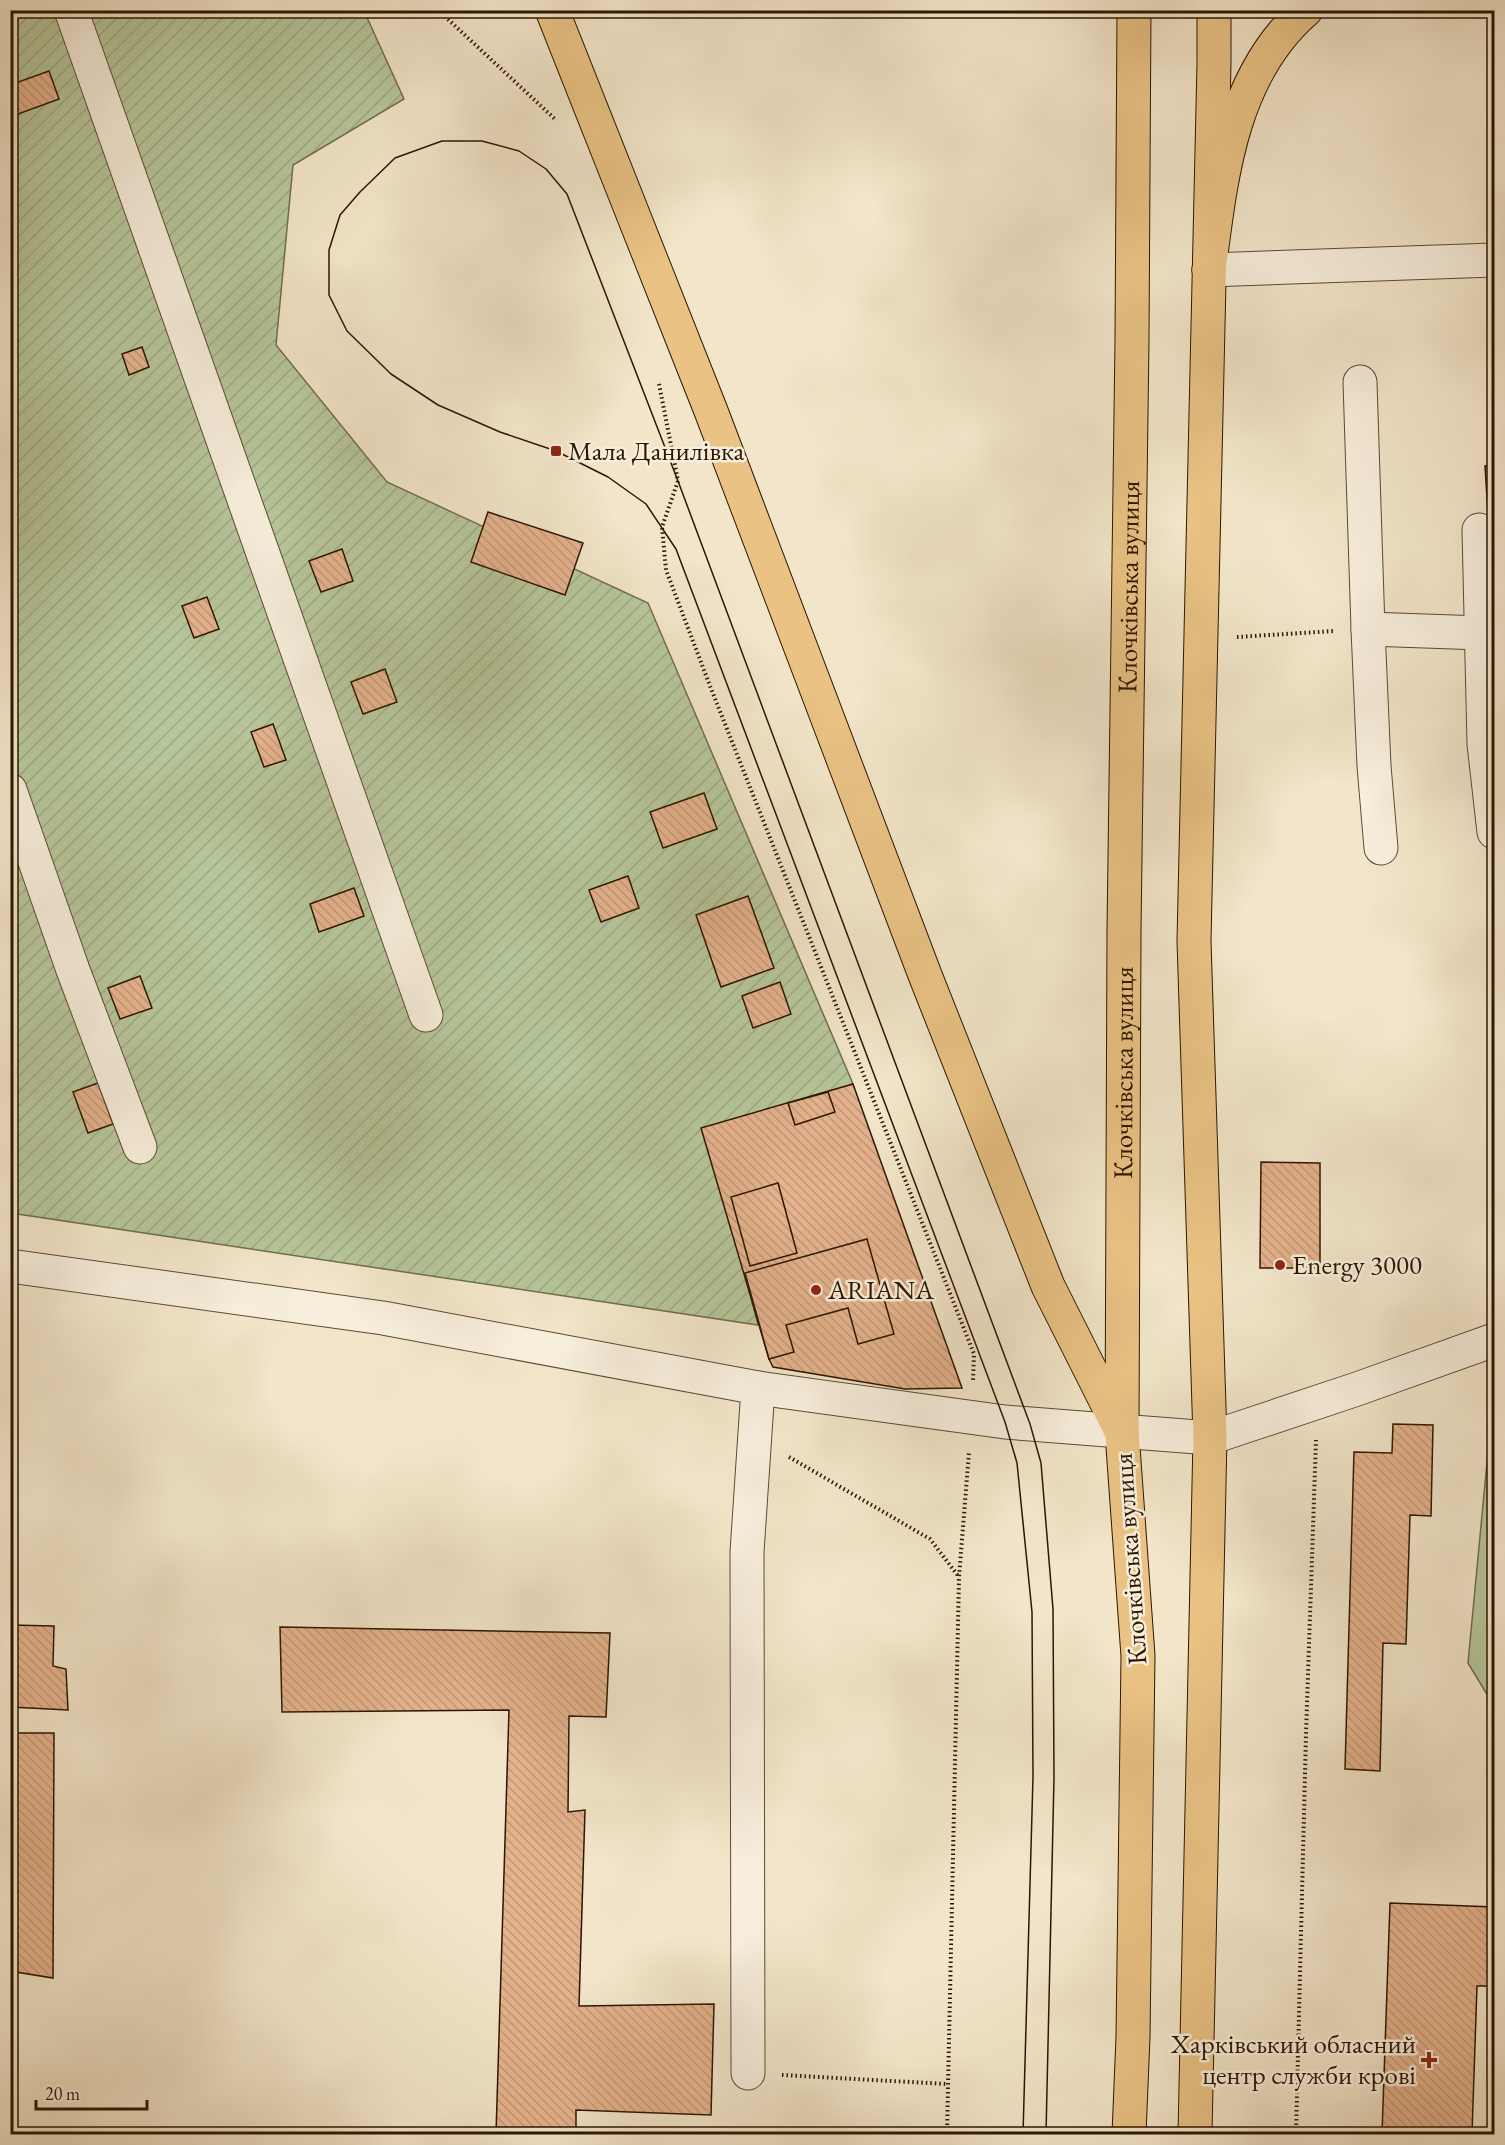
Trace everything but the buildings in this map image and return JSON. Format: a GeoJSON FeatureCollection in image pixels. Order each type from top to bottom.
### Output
{"type":"FeatureCollection","features":[{"type":"Feature","properties":{"kind":"main road"},"geometry":{"type":"LineString","coordinates":[[552,10],[711,411],[926,975],[1048,1286],[1122,1433]]}},
{"type":"Feature","properties":{"kind":"main road","name":"Клочківська вулиця"},"geometry":{"type":"LineString","coordinates":[[1128,2134],[1133,2037],[1138,1656],[1122,1433],[1124,931],[1134,10]]}},
{"type":"Feature","properties":{"kind":"main road"},"geometry":{"type":"LineString","coordinates":[[1195,2134],[1210,1438],[1194,941],[1214,10]]}},
{"type":"Feature","properties":{"kind":"main road"},"geometry":{"type":"LineString","coordinates":[[1209,270],[1229,148],[1242,102],[1260,64],[1294,20],[1306,10]]}},
{"type":"Feature","properties":{"kind":"street"},"geometry":{"type":"LineString","coordinates":[[71,10],[426,1016]]}},
{"type":"Feature","properties":{"kind":"street"},"geometry":{"type":"LineString","coordinates":[[1209,270],[1494,260]]}},
{"type":"Feature","properties":{"kind":"street"},"geometry":{"type":"LineString","coordinates":[[1360,382],[1374,766],[1381,848]]}},
{"type":"Feature","properties":{"kind":"street"},"geometry":{"type":"LineString","coordinates":[[1479,530],[1485,744],[1494,832]]}},
{"type":"Feature","properties":{"kind":"street"},"geometry":{"type":"LineString","coordinates":[[1368,629],[1482,633]]}},
{"type":"Feature","properties":{"kind":"street"},"geometry":{"type":"LineString","coordinates":[[10,790],[73,970],[140,1147]]}},
{"type":"Feature","properties":{"kind":"street"},"geometry":{"type":"LineString","coordinates":[[10,1266],[382,1318],[758,1388],[972,1418],[1122,1433],[1210,1438],[1494,1340]]}},
{"type":"Feature","properties":{"kind":"street"},"geometry":{"type":"LineString","coordinates":[[748,2073],[747,1552],[758,1388]]}},
{"type":"Feature","properties":{"kind":"path"},"geometry":{"type":"LineString","coordinates":[[438,10],[556,121]]}},
{"type":"Feature","properties":{"kind":"path"},"geometry":{"type":"LineString","coordinates":[[678,482],[662,528],[666,570],[974,1354],[972,1418],[960,1576],[947,2134]]}},
{"type":"Feature","properties":{"kind":"path"},"geometry":{"type":"LineString","coordinates":[[1200,639],[1368,629]]}},
{"type":"Feature","properties":{"kind":"path"},"geometry":{"type":"LineString","coordinates":[[1296,2134],[1306,1734],[1318,1402]]}},
{"type":"Feature","properties":{"kind":"path"},"geometry":{"type":"LineString","coordinates":[[755,1437],[930,1539],[960,1576]]}},
{"type":"Feature","properties":{"kind":"path"},"geometry":{"type":"LineString","coordinates":[[782,2075],[947,2084]]}},
{"type":"Feature","properties":{"kind":"green space"},"geometry":{"type":"Polygon","coordinates":[[[10,11],[364,11],[404,99],[293,165],[276,345],[387,482],[648,603],[853,1084],[745,1273],[758,1325],[11,1213],[10,11]]]}},
{"type":"Feature","properties":{"kind":"green space"},"geometry":{"type":"Polygon","coordinates":[[[1494,1418],[1494,1706],[1468,1663],[1491,1420],[1494,1418]]]}},
{"type":"Feature","properties":{"kind":"tram line"},"geometry":{"type":"LineString","coordinates":[[1023,2134],[1033,1777],[1032,1612],[1017,1463],[1005,1422],[676,549],[646,504],[608,477],[556,451],[500,432],[438,405],[391,374],[347,331],[329,295],[329,250],[340,215],[395,158],[442,141],[482,141],[519,151],[546,169],[567,194],[678,481],[1030,1424],[1041,1463],[1053,1609],[1054,1778],[1046,2134]]}},
{"type":"Feature","properties":{"kind":"place","name":"Мала Данилівка"},"geometry":{"type":"Point","coordinates":[556,451]}},
{"type":"Feature","properties":{"kind":"place","name":"Energy 3000"},"geometry":{"type":"Point","coordinates":[1280,1265]}},
{"type":"Feature","properties":{"kind":"place","name":"ARIANA"},"geometry":{"type":"Point","coordinates":[816,1290]}},
{"type":"Feature","properties":{"kind":"place","name":"Харківський обласний центр служби крові"},"geometry":{"type":"Point","coordinates":[1429,2060]}}]}
